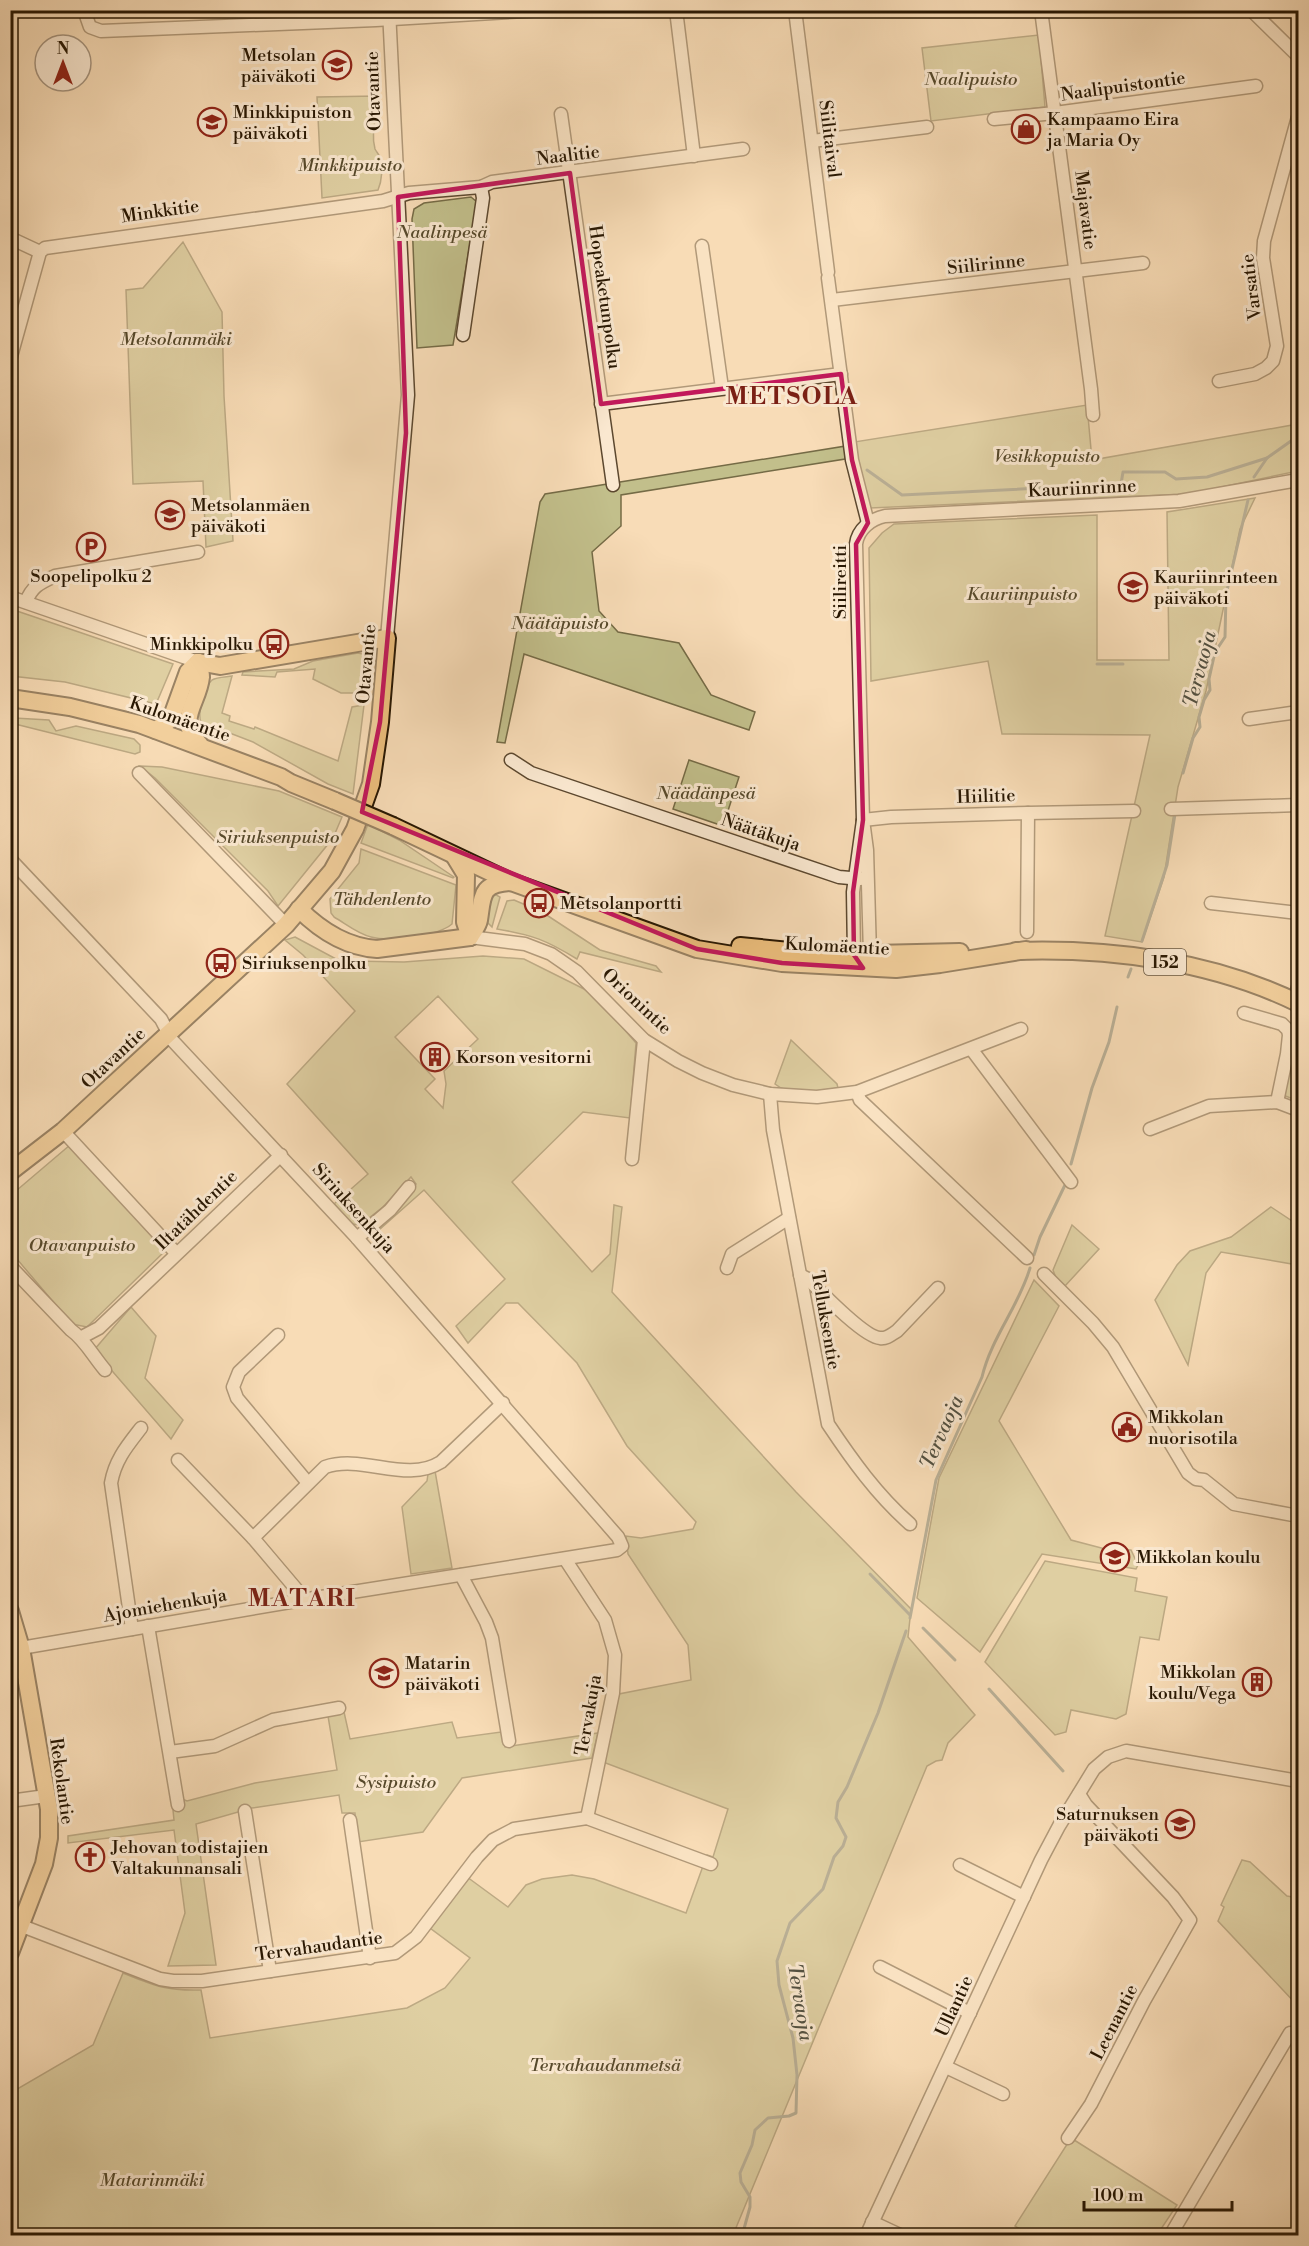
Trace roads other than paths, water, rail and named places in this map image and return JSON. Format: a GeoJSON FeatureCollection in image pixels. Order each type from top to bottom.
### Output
{"type":"FeatureCollection","features":[{"type":"Feature","properties":{"kind":"main road"},"geometry":{"type":"LineString","coordinates":[[198,662],[220,666],[387,638]]}},
{"type":"Feature","properties":{"kind":"main road","name":"Otavantie"},"geometry":{"type":"LineString","coordinates":[[10,1172],[63,1131],[286,925],[321,885],[341,857],[365,803],[375,766],[387,638]]}},
{"type":"Feature","properties":{"kind":"main road"},"geometry":{"type":"LineString","coordinates":[[156,730],[171,719],[188,672],[198,662]]}},
{"type":"Feature","properties":{"kind":"main road"},"geometry":{"type":"LineString","coordinates":[[198,662],[201,676],[188,723],[190,732],[200,745]]}},
{"type":"Feature","properties":{"kind":"main road","name":"Kulomäentie"},"geometry":{"type":"LineString","coordinates":[[10,698],[104,714],[200,745],[291,783]]}},
{"type":"Feature","properties":{"kind":"main road","name":"Kulomäentie"},"geometry":{"type":"LineString","coordinates":[[51,705],[291,783],[393,826],[458,850],[590,909]]}},
{"type":"Feature","properties":{"kind":"main road","name":"Kulomäentie"},"geometry":{"type":"LineString","coordinates":[[393,826],[511,882],[649,931],[748,947],[862,959],[1026,950],[1067,950],[1136,956],[1205,970],[1297,997]]}},
{"type":"Feature","properties":{"kind":"main road"},"geometry":{"type":"LineString","coordinates":[[455,857],[466,875],[465,922],[470,937]]}},
{"type":"Feature","properties":{"kind":"main road"},"geometry":{"type":"LineString","coordinates":[[470,937],[479,923],[483,894],[489,887],[511,882]]}},
{"type":"Feature","properties":{"kind":"main road","name":"Orionintie"},"geometry":{"type":"LineString","coordinates":[[299,909],[331,934],[364,948],[377,949],[470,937]]}},
{"type":"Feature","properties":{"kind":"main road","name":"Rekolantie"},"geometry":{"type":"LineString","coordinates":[[10,1611],[21,1648],[49,1809],[48,1846],[44,1864],[10,1953]]}},
{"type":"Feature","properties":{"kind":"street"},"geometry":{"type":"LineString","coordinates":[[84,10],[90,27],[101,31],[389,15],[542,10]]}},
{"type":"Feature","properties":{"kind":"street"},"geometry":{"type":"LineString","coordinates":[[676,10],[694,156]]}},
{"type":"Feature","properties":{"kind":"street","name":"Siilitaival"},"geometry":{"type":"LineString","coordinates":[[795,10],[832,300]]}},
{"type":"Feature","properties":{"kind":"street","name":"Majavatie"},"geometry":{"type":"LineString","coordinates":[[1041,10],[1093,415]]}},
{"type":"Feature","properties":{"kind":"street"},"geometry":{"type":"LineString","coordinates":[[1251,10],[1299,56]]}},
{"type":"Feature","properties":{"kind":"street","name":"Otavantie"},"geometry":{"type":"LineString","coordinates":[[387,638],[408,395],[389,15]]}},
{"type":"Feature","properties":{"kind":"street","name":"Naalipuistontie"},"geometry":{"type":"LineString","coordinates":[[994,119],[1256,86]]}},
{"type":"Feature","properties":{"kind":"street","name":"Hopeaketunpolku"},"geometry":{"type":"LineString","coordinates":[[561,114],[612,485]]}},
{"type":"Feature","properties":{"kind":"street","name":"Varsatie"},"geometry":{"type":"LineString","coordinates":[[1219,381],[1255,374],[1273,361],[1277,346],[1263,258],[1264,241],[1299,117]]}},
{"type":"Feature","properties":{"kind":"street"},"geometry":{"type":"LineString","coordinates":[[812,141],[927,127]]}},
{"type":"Feature","properties":{"kind":"street","name":"Naalitie"},"geometry":{"type":"LineString","coordinates":[[398,197],[409,193],[481,187],[492,182],[743,149]]}},
{"type":"Feature","properties":{"kind":"street"},"geometry":{"type":"LineString","coordinates":[[463,335],[483,198],[481,187]]}},
{"type":"Feature","properties":{"kind":"street","name":"Minkkitie"},"geometry":{"type":"LineString","coordinates":[[39,252],[52,246],[383,201],[398,197]]}},
{"type":"Feature","properties":{"kind":"street"},"geometry":{"type":"LineString","coordinates":[[10,238],[39,252],[10,360]]}},
{"type":"Feature","properties":{"kind":"street"},"geometry":{"type":"LineString","coordinates":[[702,246],[722,388]]}},
{"type":"Feature","properties":{"kind":"street","name":"Siilirinne"},"geometry":{"type":"LineString","coordinates":[[832,300],[1143,263]]}},
{"type":"Feature","properties":{"kind":"street"},"geometry":{"type":"LineString","coordinates":[[832,300],[852,460],[868,523]]}},
{"type":"Feature","properties":{"kind":"street"},"geometry":{"type":"LineString","coordinates":[[601,405],[841,374]]}},
{"type":"Feature","properties":{"kind":"street","name":"Kauriinrinne"},"geometry":{"type":"LineString","coordinates":[[868,523],[885,516],[1188,500],[1299,480]]}},
{"type":"Feature","properties":{"kind":"street","name":"Siilireitti"},"geometry":{"type":"LineString","coordinates":[[862,959],[868,879],[863,820],[856,544],[861,531],[868,523]]}},
{"type":"Feature","properties":{"kind":"street"},"geometry":{"type":"LineString","coordinates":[[26,602],[35,585],[55,576],[198,552]]}},
{"type":"Feature","properties":{"kind":"street"},"geometry":{"type":"LineString","coordinates":[[10,597],[198,662]]}},
{"type":"Feature","properties":{"kind":"street"},"geometry":{"type":"LineString","coordinates":[[1249,719],[1299,712]]}},
{"type":"Feature","properties":{"kind":"street","name":"Näätäkuja"},"geometry":{"type":"LineString","coordinates":[[511,760],[531,773],[839,877],[868,879]]}},
{"type":"Feature","properties":{"kind":"street"},"geometry":{"type":"LineString","coordinates":[[139,773],[286,925]]}},
{"type":"Feature","properties":{"kind":"street"},"geometry":{"type":"LineString","coordinates":[[1171,809],[1299,805]]}},
{"type":"Feature","properties":{"kind":"street"},"geometry":{"type":"LineString","coordinates":[[1028,813],[1134,811]]}},
{"type":"Feature","properties":{"kind":"street","name":"Hiilitie"},"geometry":{"type":"LineString","coordinates":[[863,820],[891,817],[1028,813],[1027,932]]}},
{"type":"Feature","properties":{"kind":"street","name":"Siilireitti"},"geometry":{"type":"LineString","coordinates":[[862,959],[854,879],[863,820]]}},
{"type":"Feature","properties":{"kind":"street","name":"Siriuksenkuja"},"geometry":{"type":"LineString","coordinates":[[10,860],[161,1019],[172,1040],[357,1238],[618,1537],[621,1546],[617,1550],[565,1559]]}},
{"type":"Feature","properties":{"kind":"street"},"geometry":{"type":"LineString","coordinates":[[1211,903],[1299,913]]}},
{"type":"Feature","properties":{"kind":"street","name":"Orionintie"},"geometry":{"type":"LineString","coordinates":[[470,937],[512,941],[551,954],[577,972],[644,1040],[702,1073],[733,1085],[771,1094],[817,1097],[857,1092],[1022,1029]]}},
{"type":"Feature","properties":{"kind":"street"},"geometry":{"type":"LineString","coordinates":[[1244,1013],[1282,1024],[1289,1035],[1277,1102]]}},
{"type":"Feature","properties":{"kind":"street"},"geometry":{"type":"LineString","coordinates":[[632,1159],[644,1040]]}},
{"type":"Feature","properties":{"kind":"street"},"geometry":{"type":"LineString","coordinates":[[972,1050],[1071,1182]]}},
{"type":"Feature","properties":{"kind":"street"},"geometry":{"type":"LineString","coordinates":[[857,1092],[860,1100],[1027,1258]]}},
{"type":"Feature","properties":{"kind":"street","name":"Telluksentie"},"geometry":{"type":"LineString","coordinates":[[771,1094],[773,1130],[828,1424],[878,1492],[910,1524]]}},
{"type":"Feature","properties":{"kind":"street"},"geometry":{"type":"LineString","coordinates":[[1150,1129],[1209,1107],[1277,1102],[1299,1110]]}},
{"type":"Feature","properties":{"kind":"street"},"geometry":{"type":"LineString","coordinates":[[63,1131],[176,1253]]}},
{"type":"Feature","properties":{"kind":"street","name":"Iltatähdentie"},"geometry":{"type":"LineString","coordinates":[[82,1337],[99,1328],[281,1155]]}},
{"type":"Feature","properties":{"kind":"street"},"geometry":{"type":"LineString","coordinates":[[357,1238],[390,1210],[409,1187]]}},
{"type":"Feature","properties":{"kind":"street"},"geometry":{"type":"LineString","coordinates":[[727,1268],[732,1254],[789,1218]]}},
{"type":"Feature","properties":{"kind":"street"},"geometry":{"type":"LineString","coordinates":[[10,1266],[71,1330],[82,1337],[92,1355],[105,1370]]}},
{"type":"Feature","properties":{"kind":"street"},"geometry":{"type":"LineString","coordinates":[[1044,1274],[1093,1323],[1113,1347],[1188,1473],[1196,1479],[1203,1480],[1239,1506],[1299,1516]]}},
{"type":"Feature","properties":{"kind":"street"},"geometry":{"type":"LineString","coordinates":[[800,1275],[864,1332],[880,1338],[897,1331],[938,1288]]}},
{"type":"Feature","properties":{"kind":"street"},"geometry":{"type":"LineString","coordinates":[[278,1335],[239,1371],[234,1379],[233,1387],[237,1398],[308,1483]]}},
{"type":"Feature","properties":{"kind":"street"},"geometry":{"type":"LineString","coordinates":[[253,1538],[325,1467],[337,1463],[422,1471],[431,1468],[441,1462],[503,1403]]}},
{"type":"Feature","properties":{"kind":"street"},"geometry":{"type":"LineString","coordinates":[[132,1629],[111,1483],[113,1470],[122,1452],[141,1428]]}},
{"type":"Feature","properties":{"kind":"street"},"geometry":{"type":"LineString","coordinates":[[178,1460],[253,1538],[297,1590],[302,1600]]}},
{"type":"Feature","properties":{"kind":"street","name":"Ajomiehenkuja"},"geometry":{"type":"LineString","coordinates":[[21,1648],[302,1600],[565,1559]]}},
{"type":"Feature","properties":{"kind":"street","name":"Tervakuja"},"geometry":{"type":"LineString","coordinates":[[565,1559],[605,1620],[615,1654],[613,1693],[587,1818]]}},
{"type":"Feature","properties":{"kind":"street"},"geometry":{"type":"LineString","coordinates":[[461,1575],[492,1638],[509,1741]]}},
{"type":"Feature","properties":{"kind":"street"},"geometry":{"type":"LineString","coordinates":[[148,1626],[178,1805]]}},
{"type":"Feature","properties":{"kind":"street"},"geometry":{"type":"LineString","coordinates":[[170,1752],[214,1746],[273,1720],[339,1708]]}},
{"type":"Feature","properties":{"kind":"street","name":"Ullantie"},"geometry":{"type":"LineString","coordinates":[[866,2235],[1024,1897],[1059,1826],[1094,1769],[1102,1761],[1125,1751],[1299,1781]]}},
{"type":"Feature","properties":{"kind":"street","name":"Leenantie"},"geometry":{"type":"LineString","coordinates":[[1068,2139],[1091,2104],[1144,2001],[1190,1920],[1173,1897],[1086,1805],[1079,1794]]}},
{"type":"Feature","properties":{"kind":"street"},"geometry":{"type":"LineString","coordinates":[[10,1801],[46,1796]]}},
{"type":"Feature","properties":{"kind":"street"},"geometry":{"type":"LineString","coordinates":[[245,1811],[270,1971]]}},
{"type":"Feature","properties":{"kind":"street","name":"Tervahaudantie"},"geometry":{"type":"LineString","coordinates":[[22,1926],[166,1980],[202,1981],[395,1953],[416,1937],[477,1857],[501,1835],[514,1829],[587,1818],[711,1864]]}},
{"type":"Feature","properties":{"kind":"street"},"geometry":{"type":"LineString","coordinates":[[350,1820],[370,1958]]}},
{"type":"Feature","properties":{"kind":"street"},"geometry":{"type":"LineString","coordinates":[[960,1865],[1024,1897]]}},
{"type":"Feature","properties":{"kind":"street"},"geometry":{"type":"LineString","coordinates":[[880,1966],[970,2013]]}},
{"type":"Feature","properties":{"kind":"street"},"geometry":{"type":"LineString","coordinates":[[1172,2235],[1290,2033]]}},
{"type":"Feature","properties":{"kind":"street"},"geometry":{"type":"LineString","coordinates":[[946,2067],[1003,2094]]}},
{"type":"Feature","properties":{"kind":"street"},"geometry":{"type":"LineString","coordinates":[[872,2222],[902,2235]]}},
{"type":"Feature","properties":{"kind":"waterway"},"geometry":{"type":"LineString","coordinates":[[1254,477],[1267,458],[1298,436]]}},
{"type":"Feature","properties":{"kind":"waterway"},"geometry":{"type":"LineString","coordinates":[[867,470],[902,495],[1121,484],[1123,472],[1165,472],[1176,479],[1207,477],[1267,458]]}},
{"type":"Feature","properties":{"kind":"waterway","name":"Tervaoja"},"geometry":{"type":"LineString","coordinates":[[1183,773],[1193,738],[1200,727],[1199,717],[1204,700],[1210,690],[1209,679],[1215,652],[1225,637],[1226,595],[1248,500]]}},
{"type":"Feature","properties":{"kind":"waterway"},"geometry":{"type":"LineString","coordinates":[[1097,664],[1123,664]]}},
{"type":"Feature","properties":{"kind":"waterway","name":"Tervaoja"},"geometry":{"type":"LineString","coordinates":[[1142,941],[1167,865],[1175,814]]}},
{"type":"Feature","properties":{"kind":"waterway"},"geometry":{"type":"LineString","coordinates":[[1128,977],[1131,969]]}},
{"type":"Feature","properties":{"kind":"waterway","name":"Tervaoja"},"geometry":{"type":"LineString","coordinates":[[1071,1164],[1092,1088],[1109,1042],[1117,1007]]}},
{"type":"Feature","properties":{"kind":"waterway","name":"Tervaoja"},"geometry":{"type":"LineString","coordinates":[[1034,1255],[1040,1237],[1065,1185]]}},
{"type":"Feature","properties":{"kind":"waterway","name":"Tervaoja"},"geometry":{"type":"LineString","coordinates":[[910,1618],[936,1480],[982,1377],[992,1349],[1019,1296],[1030,1268]]}},
{"type":"Feature","properties":{"kind":"waterway"},"geometry":{"type":"LineString","coordinates":[[870,1574],[910,1615]]}},
{"type":"Feature","properties":{"kind":"waterway"},"geometry":{"type":"LineString","coordinates":[[923,1628],[955,1660]]}},
{"type":"Feature","properties":{"kind":"waterway","name":"Tervaoja"},"geometry":{"type":"LineString","coordinates":[[742,2236],[750,2207],[750,2197],[741,2182],[740,2173],[752,2145],[755,2130],[768,2118],[796,2113],[797,2075],[793,2038],[779,1985],[777,1961],[790,1923],[823,1889],[834,1857],[843,1846],[846,1837],[836,1818],[838,1802],[847,1787],[878,1713],[906,1631]]}},
{"type":"Feature","properties":{"kind":"waterway"},"geometry":{"type":"LineString","coordinates":[[989,1689],[1063,1771]]}},
{"type":"Feature","properties":{"kind":"place","name":"Metsolan päiväkoti"},"geometry":{"type":"Point","coordinates":[337,65]}},
{"type":"Feature","properties":{"kind":"place","name":"Minkkipuiston päiväkoti"},"geometry":{"type":"Point","coordinates":[212,122]}},
{"type":"Feature","properties":{"kind":"place","name":"Kampaamo Eira ja Maria Oy"},"geometry":{"type":"Point","coordinates":[1026,129]}},
{"type":"Feature","properties":{"kind":"place","name":"Metsolanmäen päiväkoti"},"geometry":{"type":"Point","coordinates":[170,515]}},
{"type":"Feature","properties":{"kind":"place","name":"Soopelipolku 2"},"geometry":{"type":"Point","coordinates":[91,547]}},
{"type":"Feature","properties":{"kind":"place","name":"Kauriinrinteen päiväkoti"},"geometry":{"type":"Point","coordinates":[1133,587]}},
{"type":"Feature","properties":{"kind":"place","name":"Minkkipolku"},"geometry":{"type":"Point","coordinates":[274,644]}},
{"type":"Feature","properties":{"kind":"place","name":"Metsolanportti"},"geometry":{"type":"Point","coordinates":[539,903]}},
{"type":"Feature","properties":{"kind":"place","name":"Siriuksenpolku"},"geometry":{"type":"Point","coordinates":[221,963]}},
{"type":"Feature","properties":{"kind":"place","name":"Korson vesitorni"},"geometry":{"type":"Point","coordinates":[435,1057]}},
{"type":"Feature","properties":{"kind":"place","name":"Mikkolan nuorisotila"},"geometry":{"type":"Point","coordinates":[1127,1427]}},
{"type":"Feature","properties":{"kind":"place","name":"Mikkolan koulu"},"geometry":{"type":"Point","coordinates":[1115,1557]}},
{"type":"Feature","properties":{"kind":"place","name":"Matarin päiväkoti"},"geometry":{"type":"Point","coordinates":[384,1673]}},
{"type":"Feature","properties":{"kind":"place","name":"Mikkolan koulu/Vega"},"geometry":{"type":"Point","coordinates":[1257,1682]}},
{"type":"Feature","properties":{"kind":"place","name":"Saturnuksen päiväkoti"},"geometry":{"type":"Point","coordinates":[1180,1824]}},
{"type":"Feature","properties":{"kind":"place","name":"Jehovan todistajien Valtakunnansali"},"geometry":{"type":"Point","coordinates":[90,1857]}},
{"type":"Feature","properties":{"kind":"district","name":"METSOLA"},"geometry":{"type":"Point","coordinates":[792,396]}},
{"type":"Feature","properties":{"kind":"district","name":"MATARI"},"geometry":{"type":"Point","coordinates":[302,1598]}},
{"type":"Feature","properties":{"kind":"park label","name":"Naalipuisto"},"geometry":{"type":"Point","coordinates":[971,79]}},
{"type":"Feature","properties":{"kind":"park label","name":"Minkkipuisto"},"geometry":{"type":"Point","coordinates":[350,165]}},
{"type":"Feature","properties":{"kind":"park label","name":"Naalinpesä"},"geometry":{"type":"Point","coordinates":[442,232]}},
{"type":"Feature","properties":{"kind":"park label","name":"Metsolanmäki"},"geometry":{"type":"Point","coordinates":[176,339]}},
{"type":"Feature","properties":{"kind":"park label","name":"Vesikkopuisto"},"geometry":{"type":"Point","coordinates":[1047,456]}},
{"type":"Feature","properties":{"kind":"park label","name":"Kauriinpuisto"},"geometry":{"type":"Point","coordinates":[1022,594]}},
{"type":"Feature","properties":{"kind":"park label","name":"Näätäpuisto"},"geometry":{"type":"Point","coordinates":[560,623]}},
{"type":"Feature","properties":{"kind":"park label","name":"Näädänpesä"},"geometry":{"type":"Point","coordinates":[706,793]}},
{"type":"Feature","properties":{"kind":"park label","name":"Siriuksenpuisto"},"geometry":{"type":"Point","coordinates":[278,837]}},
{"type":"Feature","properties":{"kind":"park label","name":"Tähdenlento"},"geometry":{"type":"Point","coordinates":[382,899]}},
{"type":"Feature","properties":{"kind":"park label","name":"Otavanpuisto"},"geometry":{"type":"Point","coordinates":[82,1245]}},
{"type":"Feature","properties":{"kind":"park label","name":"Sysipuisto"},"geometry":{"type":"Point","coordinates":[396,1782]}},
{"type":"Feature","properties":{"kind":"park label","name":"Tervahaudanmetsä"},"geometry":{"type":"Point","coordinates":[605,2065]}},
{"type":"Feature","properties":{"kind":"park label","name":"Matarinmäki"},"geometry":{"type":"Point","coordinates":[152,2180]}}]}
